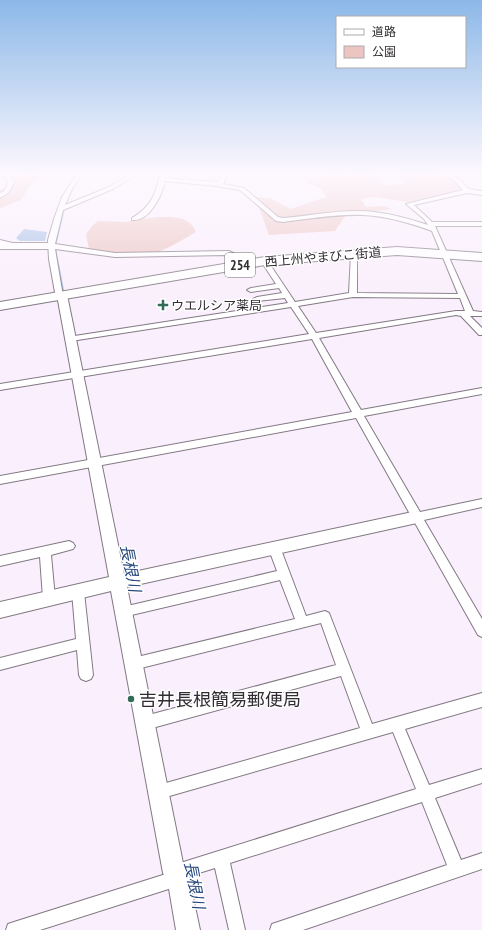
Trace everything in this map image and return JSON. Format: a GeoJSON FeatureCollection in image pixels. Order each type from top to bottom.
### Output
{"type":"FeatureCollection","features":[{"type":"Feature","properties":{"kind":"highway","name":"西上州やまびこ街道"},"geometry":{"type":"LineString","coordinates":[[0,306],[265,261],[397,251],[446,253],[482,257]]}},
{"type":"Feature","properties":{"kind":"street"},"geometry":{"type":"LineString","coordinates":[[58,217],[51,246],[60,295],[78,374],[133,664],[188,930]]}},
{"type":"Feature","properties":{"kind":"street"},"geometry":{"type":"LineString","coordinates":[[274,217],[283,220],[308,217]]}},
{"type":"Feature","properties":{"kind":"street"},"geometry":{"type":"LineString","coordinates":[[394,217],[433,227],[482,224]]}},
{"type":"Feature","properties":{"kind":"street"},"geometry":{"type":"LineString","coordinates":[[423,217],[433,227],[446,253],[463,296],[467,314],[482,333]]}},
{"type":"Feature","properties":{"kind":"street"},"geometry":{"type":"LineString","coordinates":[[0,242],[14,243],[19,246]]}},
{"type":"Feature","properties":{"kind":"street"},"geometry":{"type":"LineString","coordinates":[[0,246],[51,246],[115,255],[229,252],[232,254],[234,266]]}},
{"type":"Feature","properties":{"kind":"street"},"geometry":{"type":"LineString","coordinates":[[353,295],[354,254]]}},
{"type":"Feature","properties":{"kind":"street"},"geometry":{"type":"LineString","coordinates":[[265,261],[314,336],[482,631]]}},
{"type":"Feature","properties":{"kind":"street"},"geometry":{"type":"LineString","coordinates":[[251,290],[281,285]]}},
{"type":"Feature","properties":{"kind":"street"},"geometry":{"type":"LineString","coordinates":[[257,299],[288,295]]}},
{"type":"Feature","properties":{"kind":"street"},"geometry":{"type":"LineString","coordinates":[[71,339],[353,295],[463,296]]}},
{"type":"Feature","properties":{"kind":"street"},"geometry":{"type":"LineString","coordinates":[[0,387],[456,313],[482,314]]}},
{"type":"Feature","properties":{"kind":"street"},"geometry":{"type":"LineString","coordinates":[[0,480],[482,391]]}},
{"type":"Feature","properties":{"kind":"street"},"geometry":{"type":"LineString","coordinates":[[0,610],[274,547],[482,503]]}},
{"type":"Feature","properties":{"kind":"street"},"geometry":{"type":"LineString","coordinates":[[0,561],[69,546]]}},
{"type":"Feature","properties":{"kind":"street"},"geometry":{"type":"LineString","coordinates":[[274,547],[302,622]]}},
{"type":"Feature","properties":{"kind":"street"},"geometry":{"type":"LineString","coordinates":[[45,551],[49,598]]}},
{"type":"Feature","properties":{"kind":"street"},"geometry":{"type":"LineString","coordinates":[[123,612],[284,574]]}},
{"type":"Feature","properties":{"kind":"street"},"geometry":{"type":"LineString","coordinates":[[78,592],[86,675]]}},
{"type":"Feature","properties":{"kind":"street"},"geometry":{"type":"LineString","coordinates":[[133,664],[324,617],[368,732]]}},
{"type":"Feature","properties":{"kind":"street"},"geometry":{"type":"LineString","coordinates":[[0,664],[83,643]]}},
{"type":"Feature","properties":{"kind":"street"},"geometry":{"type":"LineString","coordinates":[[145,723],[344,669]]}},
{"type":"Feature","properties":{"kind":"street"},"geometry":{"type":"LineString","coordinates":[[159,792],[482,700]]}},
{"type":"Feature","properties":{"kind":"street"},"geometry":{"type":"LineString","coordinates":[[396,724],[457,869]]}},
{"type":"Feature","properties":{"kind":"street"},"geometry":{"type":"LineString","coordinates":[[14,930],[34,927],[176,876],[221,858],[482,776]]}},
{"type":"Feature","properties":{"kind":"street"},"geometry":{"type":"LineString","coordinates":[[221,858],[237,930]]}},
{"type":"Feature","properties":{"kind":"street"},"geometry":{"type":"LineString","coordinates":[[278,930],[482,861]]}},
{"type":"Feature","properties":{"kind":"green space"},"geometry":{"type":"Polygon","coordinates":[[[155,217],[177,217],[189,222],[196,232],[163,250],[145,255],[126,255],[89,249],[86,234],[98,221],[126,222],[155,217]]]}},
{"type":"Feature","properties":{"kind":"green space"},"geometry":{"type":"Polygon","coordinates":[[[263,217],[344,217],[335,231],[269,235],[263,217]]]}},
{"type":"Feature","properties":{"kind":"water"},"geometry":{"type":"Polygon","coordinates":[[[24,229],[47,232],[45,241],[20,241],[16,238],[24,229]]]}},
{"type":"Feature","properties":{"kind":"waterway","name":"長根川"},"geometry":{"type":"LineString","coordinates":[[62,217],[55,247],[64,294]]}},
{"type":"Feature","properties":{"kind":"place","name":"ウエルシア薬局"},"geometry":{"type":"Point","coordinates":[163,305]}},
{"type":"Feature","properties":{"kind":"place","name":"吉井長根簡易郵便局"},"geometry":{"type":"Point","coordinates":[131,699]}}]}
